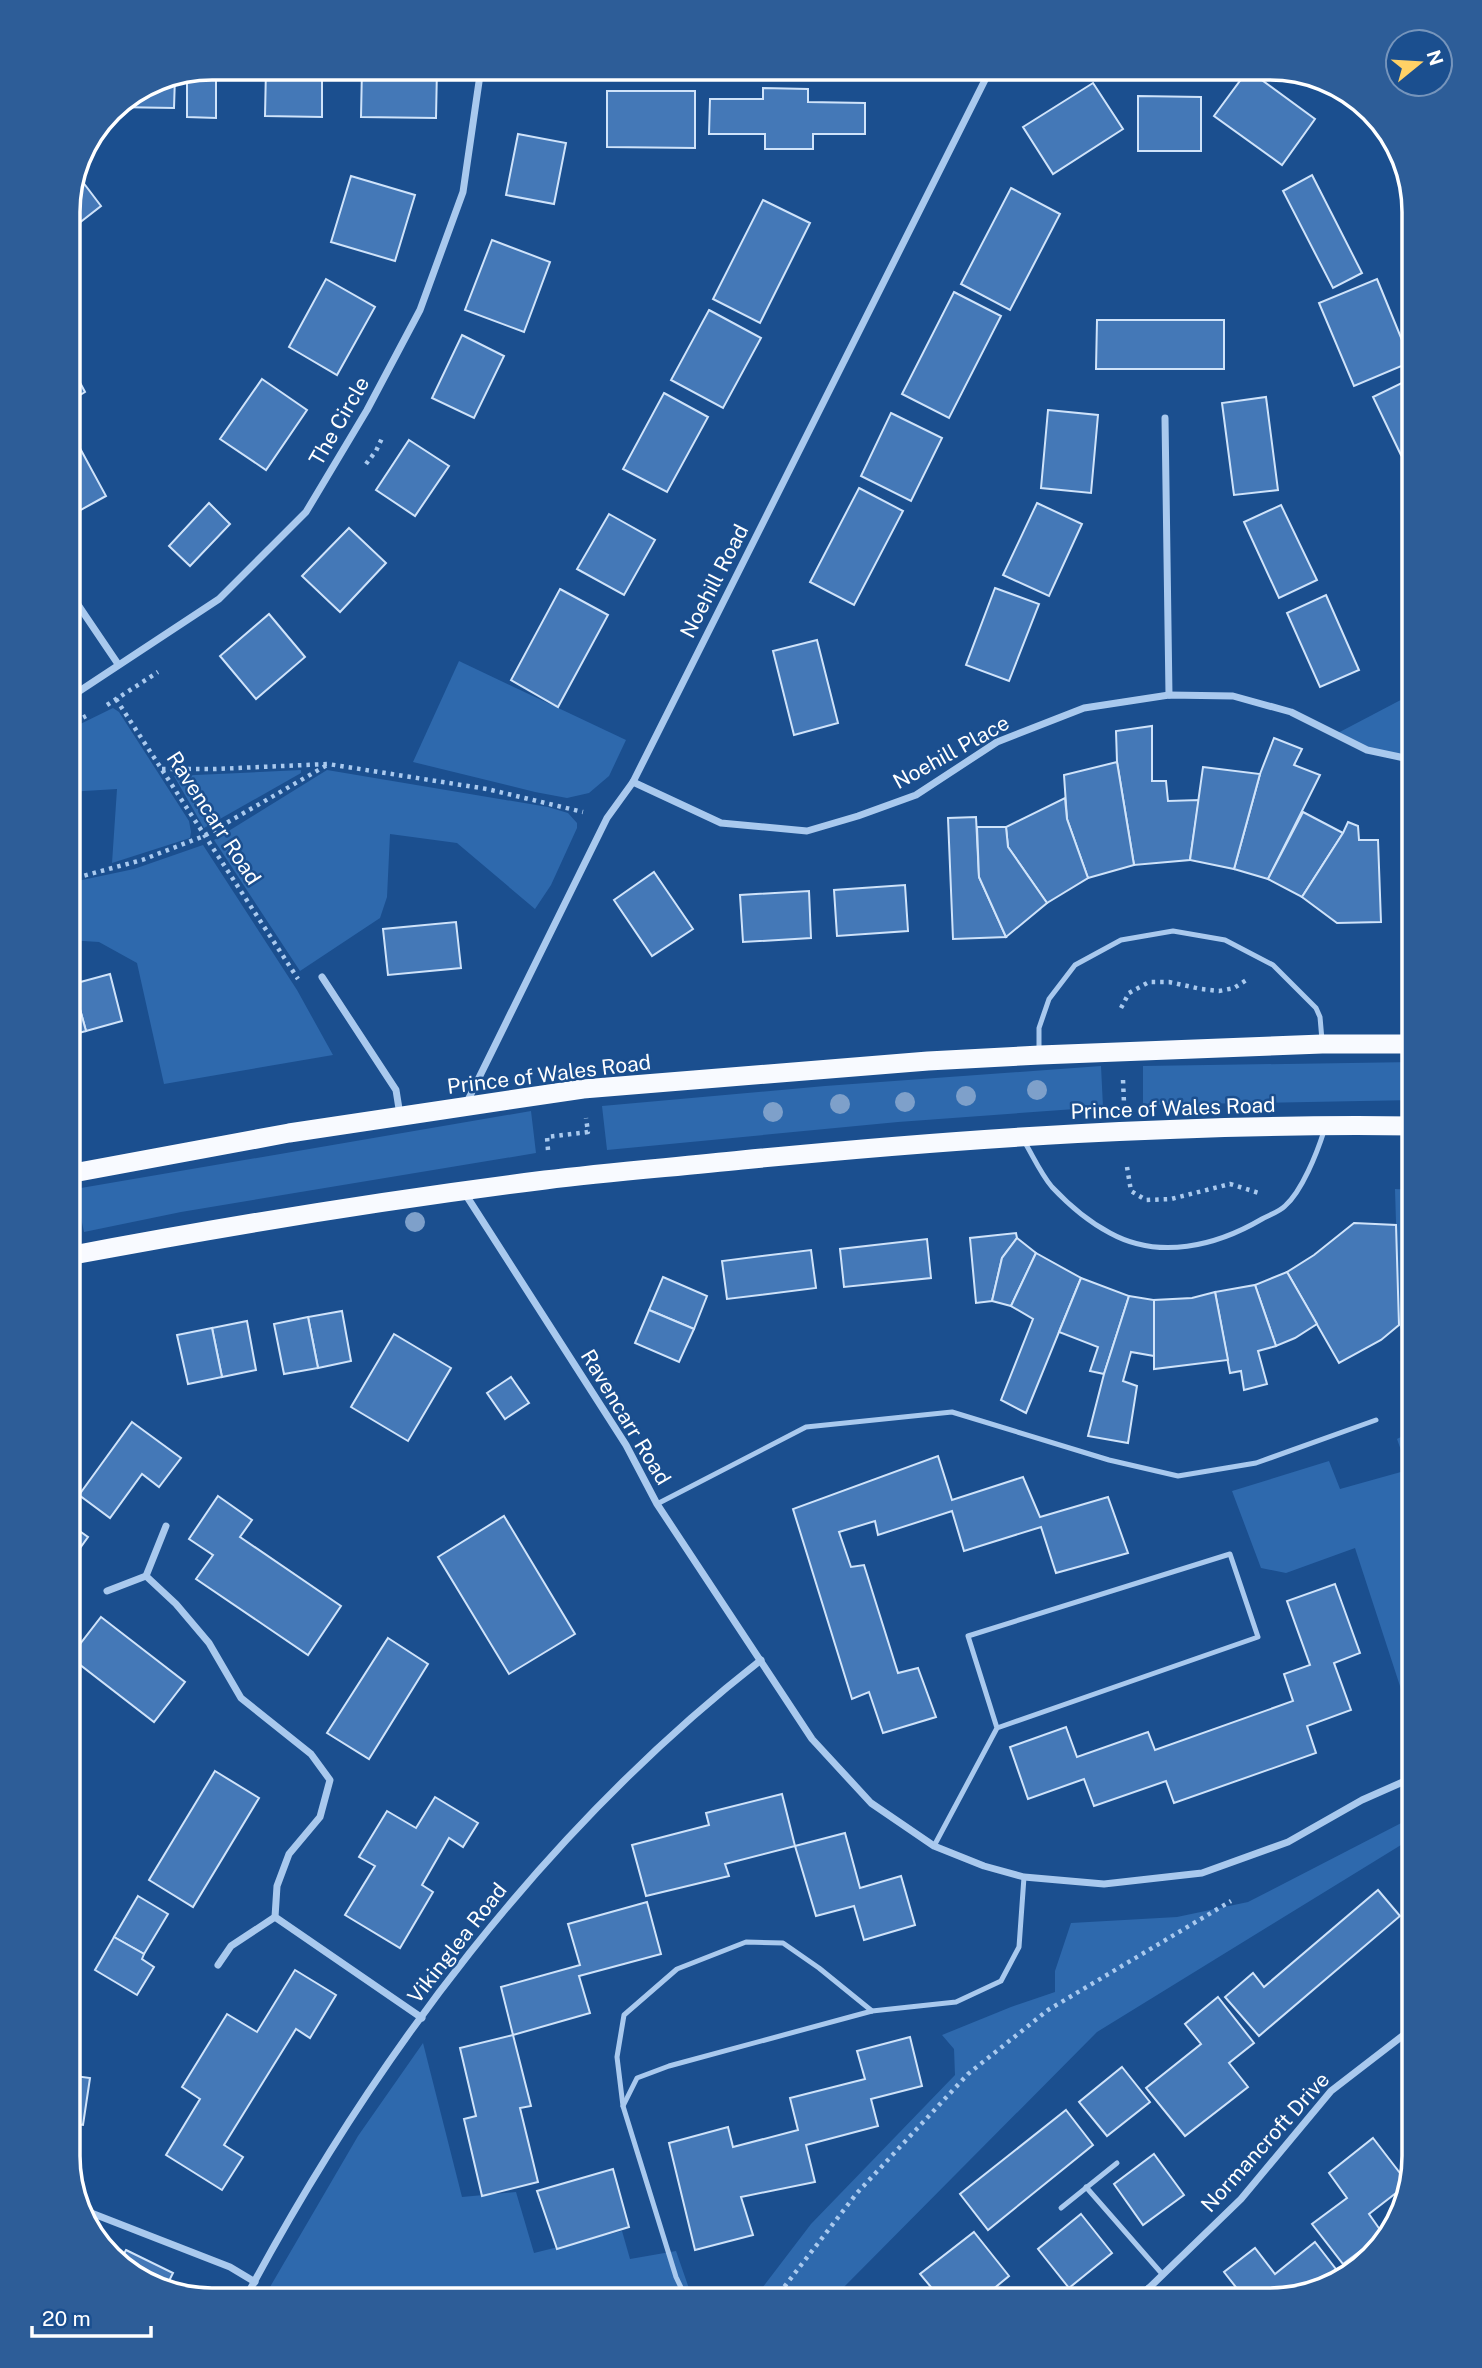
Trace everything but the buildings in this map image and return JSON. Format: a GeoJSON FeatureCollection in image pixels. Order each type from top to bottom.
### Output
{"type":"FeatureCollection","features":[{"type":"Feature","properties":{"kind":"highway","name":"Prince of Wales Road"},"geometry":{"type":"LineString","coordinates":[[81,1172],[289,1133],[583,1089],[928,1061],[1322,1044],[1402,1044]]}},
{"type":"Feature","properties":{"kind":"highway","name":"Prince of Wales Road"},"geometry":{"type":"LineString","coordinates":[[80,1254],[211,1230],[551,1179],[895,1145],[1021,1136],[1326,1125],[1402,1126]]}},
{"type":"Feature","properties":{"kind":"street","name":"The Circle"},"geometry":{"type":"LineString","coordinates":[[81,690],[219,599],[306,512],[367,410],[420,310],[463,192],[479,81]]}},
{"type":"Feature","properties":{"kind":"street","name":"Noehill Road"},"geometry":{"type":"LineString","coordinates":[[464,1107],[607,818],[632,782],[984,81]]}},
{"type":"Feature","properties":{"kind":"street"},"geometry":{"type":"LineString","coordinates":[[1165,418],[1169,695]]}},
{"type":"Feature","properties":{"kind":"street"},"geometry":{"type":"LineString","coordinates":[[81,609],[118,664]]}},
{"type":"Feature","properties":{"kind":"street","name":"Noehill Place"},"geometry":{"type":"LineString","coordinates":[[632,782],[721,823],[807,831],[916,795],[997,742],[1084,708],[1169,695],[1233,696],[1291,712],[1367,750],[1402,757]]}},
{"type":"Feature","properties":{"kind":"street"},"geometry":{"type":"LineString","coordinates":[[322,978],[396,1090],[401,1116]]}},
{"type":"Feature","properties":{"kind":"street","name":"Ravencarr Road"},"geometry":{"type":"LineString","coordinates":[[463,1191],[626,1445],[657,1504],[812,1739],[871,1803],[934,1846],[984,1866],[1024,1877],[1104,1884],[1202,1873],[1288,1842],[1362,1800],[1402,1782]]}},
{"type":"Feature","properties":{"kind":"street"},"geometry":{"type":"LineString","coordinates":[[107,1591],[146,1576],[166,1526]]}},
{"type":"Feature","properties":{"kind":"street"},"geometry":{"type":"LineString","coordinates":[[146,1576],[176,1604],[209,1643],[241,1698],[311,1754],[330,1780],[320,1817],[289,1854],[277,1886],[275,1917]]}},
{"type":"Feature","properties":{"kind":"street","name":"Vikinglea Road"},"geometry":{"type":"LineString","coordinates":[[252,2287],[302,2196],[384,2070],[510,1900],[638,1767],[761,1660]]}},
{"type":"Feature","properties":{"kind":"street"},"geometry":{"type":"LineString","coordinates":[[218,1965],[231,1946],[275,1917]]}},
{"type":"Feature","properties":{"kind":"street"},"geometry":{"type":"LineString","coordinates":[[275,1917],[422,2018]]}},
{"type":"Feature","properties":{"kind":"street","name":"Normancroft Drive"},"geometry":{"type":"LineString","coordinates":[[1149,2288],[1241,2199],[1331,2091],[1402,2035]]}},
{"type":"Feature","properties":{"kind":"street"},"geometry":{"type":"LineString","coordinates":[[94,2214],[230,2267],[255,2282]]}},
{"type":"Feature","properties":{"kind":"lane"},"geometry":{"type":"LineString","coordinates":[[1040,1055],[1039,1028],[1049,999],[1075,965],[1121,940],[1173,931],[1225,940],[1273,965],[1316,1008],[1320,1017],[1322,1044]]}},
{"type":"Feature","properties":{"kind":"lane"},"geometry":{"type":"LineString","coordinates":[[1021,1136],[1051,1185],[1089,1220],[1111,1234],[1135,1243],[1162,1248],[1191,1247],[1242,1231],[1285,1206],[1308,1171],[1326,1125]]}},
{"type":"Feature","properties":{"kind":"lane"},"geometry":{"type":"LineString","coordinates":[[657,1504],[806,1427],[952,1412],[1109,1460],[1178,1476],[1256,1462],[1376,1420]]}},
{"type":"Feature","properties":{"kind":"lane"},"geometry":{"type":"LineString","coordinates":[[934,1846],[996,1728],[1258,1637],[1230,1554],[968,1636],[996,1728]]}},
{"type":"Feature","properties":{"kind":"lane"},"geometry":{"type":"LineString","coordinates":[[623,2106],[638,2078],[669,2066],[872,2011],[956,2002],[1000,1981],[1019,1947],[1024,1877]]}},
{"type":"Feature","properties":{"kind":"lane"},"geometry":{"type":"LineString","coordinates":[[681,2287],[623,2106],[617,2057],[624,2015],[677,1969],[746,1942],[783,1943],[872,2011]]}},
{"type":"Feature","properties":{"kind":"lane"},"geometry":{"type":"LineString","coordinates":[[1061,2208],[1117,2163]]}},
{"type":"Feature","properties":{"kind":"lane"},"geometry":{"type":"LineString","coordinates":[[1086,2187],[1163,2275]]}},
{"type":"Feature","properties":{"kind":"path","name":"Ravencarr Road"},"geometry":{"type":"LineString","coordinates":[[102,675],[298,980]]}},
{"type":"Feature","properties":{"kind":"path"},"geometry":{"type":"LineString","coordinates":[[162,768],[216,769],[328,764],[487,789],[607,818]]}},
{"type":"Feature","properties":{"kind":"path"},"geometry":{"type":"LineString","coordinates":[[81,877],[142,860],[204,836],[328,764]]}},
{"type":"Feature","properties":{"kind":"path"},"geometry":{"type":"LineString","coordinates":[[1121,1008],[1129,993],[1149,982],[1169,982],[1219,991],[1234,988],[1253,975]]}},
{"type":"Feature","properties":{"kind":"path"},"geometry":{"type":"LineString","coordinates":[[1123,1072],[1124,1107]]}},
{"type":"Feature","properties":{"kind":"path"},"geometry":{"type":"LineString","coordinates":[[549,1158],[547,1137],[587,1132],[586,1111]]}},
{"type":"Feature","properties":{"kind":"path"},"geometry":{"type":"LineString","coordinates":[[1126,1167],[1131,1191],[1146,1200],[1171,1199],[1230,1184],[1263,1195]]}},
{"type":"Feature","properties":{"kind":"path"},"geometry":{"type":"LineString","coordinates":[[784,2288],[857,2193],[968,2074],[1048,2010],[1231,1901]]}},
{"type":"Feature","properties":{"kind":"shaded area"},"geometry":{"type":"Polygon","coordinates":[[[459,661],[626,740],[609,776],[589,793],[567,798],[413,762],[459,661]]]}},
{"type":"Feature","properties":{"kind":"shaded area"},"geometry":{"type":"Polygon","coordinates":[[[1402,699],[1402,761],[1334,735],[1402,699]]]}},
{"type":"Feature","properties":{"kind":"shaded area"},"geometry":{"type":"Polygon","coordinates":[[[113,708],[119,712],[189,821],[190,838],[112,863],[117,789],[81,791],[81,724],[113,708]]]}},
{"type":"Feature","properties":{"kind":"shaded area"},"geometry":{"type":"Polygon","coordinates":[[[301,770],[301,773],[204,828],[174,776],[301,770]]]}},
{"type":"Feature","properties":{"kind":"shaded area"},"geometry":{"type":"Polygon","coordinates":[[[327,770],[548,807],[568,813],[577,823],[577,828],[551,885],[535,909],[457,843],[390,834],[387,897],[380,918],[300,971],[214,840],[327,770]]]}},
{"type":"Feature","properties":{"kind":"shaded area"},"geometry":{"type":"Polygon","coordinates":[[[203,845],[297,990],[333,1055],[164,1084],[137,963],[99,942],[81,941],[81,880],[134,869],[203,845]]]}},
{"type":"Feature","properties":{"kind":"shaded area"},"geometry":{"type":"Polygon","coordinates":[[[1402,1062],[1402,1100],[1143,1105],[1143,1066],[1402,1062]]]}},
{"type":"Feature","properties":{"kind":"shaded area"},"geometry":{"type":"Polygon","coordinates":[[[1101,1066],[1103,1107],[898,1122],[607,1150],[602,1106],[825,1086],[1101,1066]]]}},
{"type":"Feature","properties":{"kind":"shaded area"},"geometry":{"type":"Polygon","coordinates":[[[531,1111],[536,1153],[181,1212],[84,1232],[80,1215],[80,1188],[531,1111]]]}},
{"type":"Feature","properties":{"kind":"shaded area"},"geometry":{"type":"Polygon","coordinates":[[[1395,1189],[1402,1189],[1402,1332],[1399,1325],[1395,1189]]]}},
{"type":"Feature","properties":{"kind":"shaded area"},"geometry":{"type":"Polygon","coordinates":[[[1402,1436],[1402,1453],[1397,1439],[1402,1436]]]}},
{"type":"Feature","properties":{"kind":"shaded area"},"geometry":{"type":"Polygon","coordinates":[[[1329,1461],[1340,1489],[1402,1472],[1402,1692],[1355,1548],[1286,1573],[1261,1568],[1232,1491],[1329,1461]]]}},
{"type":"Feature","properties":{"kind":"shaded area"},"geometry":{"type":"Polygon","coordinates":[[[1402,1823],[1402,1844],[1097,2032],[843,2288],[763,2288],[811,2224],[955,2075],[954,2049],[942,2035],[1055,1992],[1055,1971],[1071,1923],[1177,1917],[1248,1902],[1402,1823]]]}},
{"type":"Feature","properties":{"kind":"shaded area"},"geometry":{"type":"Polygon","coordinates":[[[423,2043],[462,2197],[516,2192],[534,2253],[622,2231],[630,2259],[676,2251],[689,2287],[270,2287],[358,2136],[423,2043]]]}}]}
